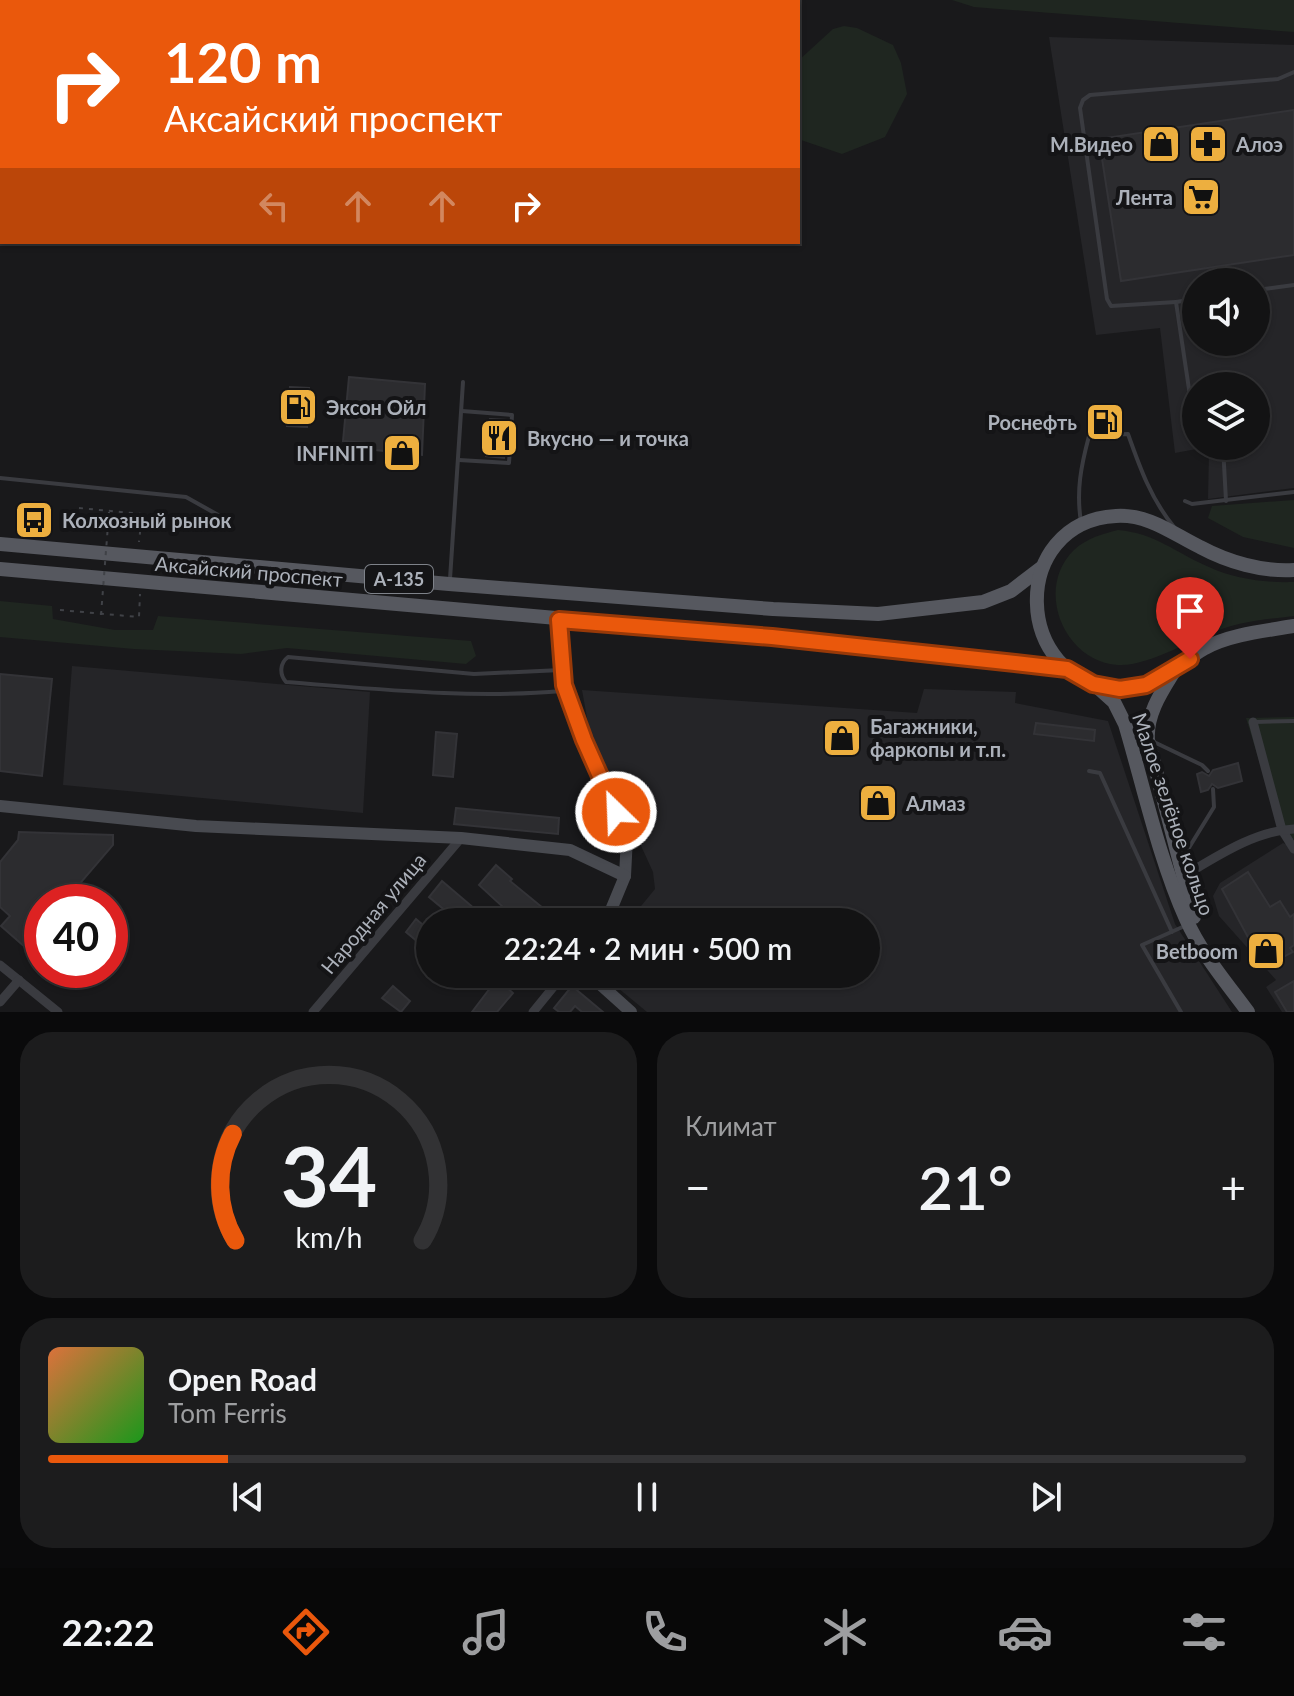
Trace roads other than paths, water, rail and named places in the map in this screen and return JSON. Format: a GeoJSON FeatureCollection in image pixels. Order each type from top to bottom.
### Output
{"type":"FeatureCollection","features":[{"type":"Feature","properties":{"kind":"main road"},"geometry":{"type":"LineString","coordinates":[[1082,526],[1092,520],[1117,516],[1149,520],[1197,546],[1238,563],[1282,571],[1294,570]]}},
{"type":"Feature","properties":{"kind":"main road","name":"Аксайский проспект"},"geometry":{"type":"LineString","coordinates":[[0,544],[449,584],[878,614],[983,602],[1011,591],[1041,568],[1054,548],[1073,530],[1082,526]]}},
{"type":"Feature","properties":{"kind":"main road"},"geometry":{"type":"LineString","coordinates":[[1041,568],[1035,598],[1041,635],[1067,669],[1093,684],[1120,689],[1146,685],[1214,645],[1238,636],[1294,626]]}},
{"type":"Feature","properties":{"kind":"main road","name":"Аксайский проспект"},"geometry":{"type":"LineString","coordinates":[[0,569],[938,654],[1067,669]]}},
{"type":"Feature","properties":{"kind":"main road","name":"Малое зелёное кольцо"},"geometry":{"type":"LineString","coordinates":[[1175,670],[1157,699],[1147,730],[1148,740],[1181,870],[1211,962]]}},
{"type":"Feature","properties":{"kind":"main road","name":"Малое зелёное кольцо"},"geometry":{"type":"LineString","coordinates":[[1093,684],[1114,702],[1125,724],[1172,884],[1189,924],[1211,962],[1248,1012]]}},
{"type":"Feature","properties":{"kind":"street"},"geometry":{"type":"LineString","coordinates":[[559,620],[566,691],[627,837],[625,876],[611,908]]}},
{"type":"Feature","properties":{"kind":"street"},"geometry":{"type":"LineString","coordinates":[[1253,722],[1282,830],[1294,849]]}},
{"type":"Feature","properties":{"kind":"street"},"geometry":{"type":"LineString","coordinates":[[0,806],[196,826],[461,838],[570,850],[625,876]]}},
{"type":"Feature","properties":{"kind":"street"},"geometry":{"type":"LineString","coordinates":[[1181,870],[1229,849],[1282,830],[1294,829]]}},
{"type":"Feature","properties":{"kind":"street","name":"Народная улица"},"geometry":{"type":"LineString","coordinates":[[313,1012],[461,838]]}},
{"type":"Feature","properties":{"kind":"street"},"geometry":{"type":"LineString","coordinates":[[0,965],[58,1012]]}},
{"type":"Feature","properties":{"kind":"street"},"geometry":{"type":"LineString","coordinates":[[0,1002],[19,980]]}},
{"type":"Feature","properties":{"kind":"street"},"geometry":{"type":"LineString","coordinates":[[533,1012],[553,988]]}},
{"type":"Feature","properties":{"kind":"street"},"geometry":{"type":"LineString","coordinates":[[604,988],[631,1012]]}},
{"type":"Feature","properties":{"kind":"lane"},"geometry":{"type":"LineString","coordinates":[[1182,301],[1111,306],[1107,299],[1080,108],[1083,100],[1090,95],[1278,79],[1294,72]]}},
{"type":"Feature","properties":{"kind":"lane"},"geometry":{"type":"LineString","coordinates":[[1270,288],[1294,285]]}},
{"type":"Feature","properties":{"kind":"lane"},"geometry":{"type":"LineString","coordinates":[[1176,302],[1186,372]]}},
{"type":"Feature","properties":{"kind":"lane"},"geometry":{"type":"LineString","coordinates":[[449,584],[463,382]]}},
{"type":"Feature","properties":{"kind":"lane"},"geometry":{"type":"LineString","coordinates":[[459,460],[509,463],[512,415],[462,411]]}},
{"type":"Feature","properties":{"kind":"lane"},"geometry":{"type":"LineString","coordinates":[[1082,526],[1077,500],[1080,468],[1089,436],[1128,434],[1145,482],[1161,511],[1181,535]]}},
{"type":"Feature","properties":{"kind":"lane"},"geometry":{"type":"LineString","coordinates":[[1224,460],[1226,501]]}},
{"type":"Feature","properties":{"kind":"lane"},"geometry":{"type":"LineString","coordinates":[[0,478],[186,497],[220,516]]}},
{"type":"Feature","properties":{"kind":"lane"},"geometry":{"type":"LineString","coordinates":[[1185,501],[1192,504],[1294,492]]}},
{"type":"Feature","properties":{"kind":"lane"},"geometry":{"type":"LineString","coordinates":[[563,670],[474,674],[288,657],[281,668],[286,682],[463,695],[511,696],[566,691]]}},
{"type":"Feature","properties":{"kind":"lane"},"geometry":{"type":"LineString","coordinates":[[1253,722],[1294,721]]}},
{"type":"Feature","properties":{"kind":"lane"},"geometry":{"type":"LineString","coordinates":[[1148,740],[1202,765],[1208,771]]}},
{"type":"Feature","properties":{"kind":"lane"},"geometry":{"type":"LineString","coordinates":[[1089,771],[1100,773],[1172,932]]}},
{"type":"Feature","properties":{"kind":"lane"},"geometry":{"type":"LineString","coordinates":[[1181,870],[1214,807],[1213,789]]}},
{"type":"Feature","properties":{"kind":"lane"},"geometry":{"type":"LineString","coordinates":[[1181,1012],[1142,945],[1189,924]]}},
{"type":"Feature","properties":{"kind":"place","name":"М.Видео"},"geometry":{"type":"Point","coordinates":[1161,144]}},
{"type":"Feature","properties":{"kind":"place","name":"Алоэ"},"geometry":{"type":"Point","coordinates":[1208,144]}},
{"type":"Feature","properties":{"kind":"place","name":"Лента"},"geometry":{"type":"Point","coordinates":[1201,197]}},
{"type":"Feature","properties":{"kind":"place","name":"Эксон Ойл"},"geometry":{"type":"Point","coordinates":[298,407]}},
{"type":"Feature","properties":{"kind":"place","name":"Роснефть"},"geometry":{"type":"Point","coordinates":[1105,422]}},
{"type":"Feature","properties":{"kind":"place","name":"Вкусно — и точка"},"geometry":{"type":"Point","coordinates":[499,438]}},
{"type":"Feature","properties":{"kind":"place","name":"INFINITI"},"geometry":{"type":"Point","coordinates":[402,453]}},
{"type":"Feature","properties":{"kind":"place","name":"Колхозный рынок"},"geometry":{"type":"Point","coordinates":[34,520]}},
{"type":"Feature","properties":{"kind":"place","name":"Багажники, фаркопы и т.п."},"geometry":{"type":"Point","coordinates":[842,738]}},
{"type":"Feature","properties":{"kind":"place","name":"Алмаз"},"geometry":{"type":"Point","coordinates":[878,803]}},
{"type":"Feature","properties":{"kind":"place","name":"Betboom"},"geometry":{"type":"Point","coordinates":[1266,951]}}]}
